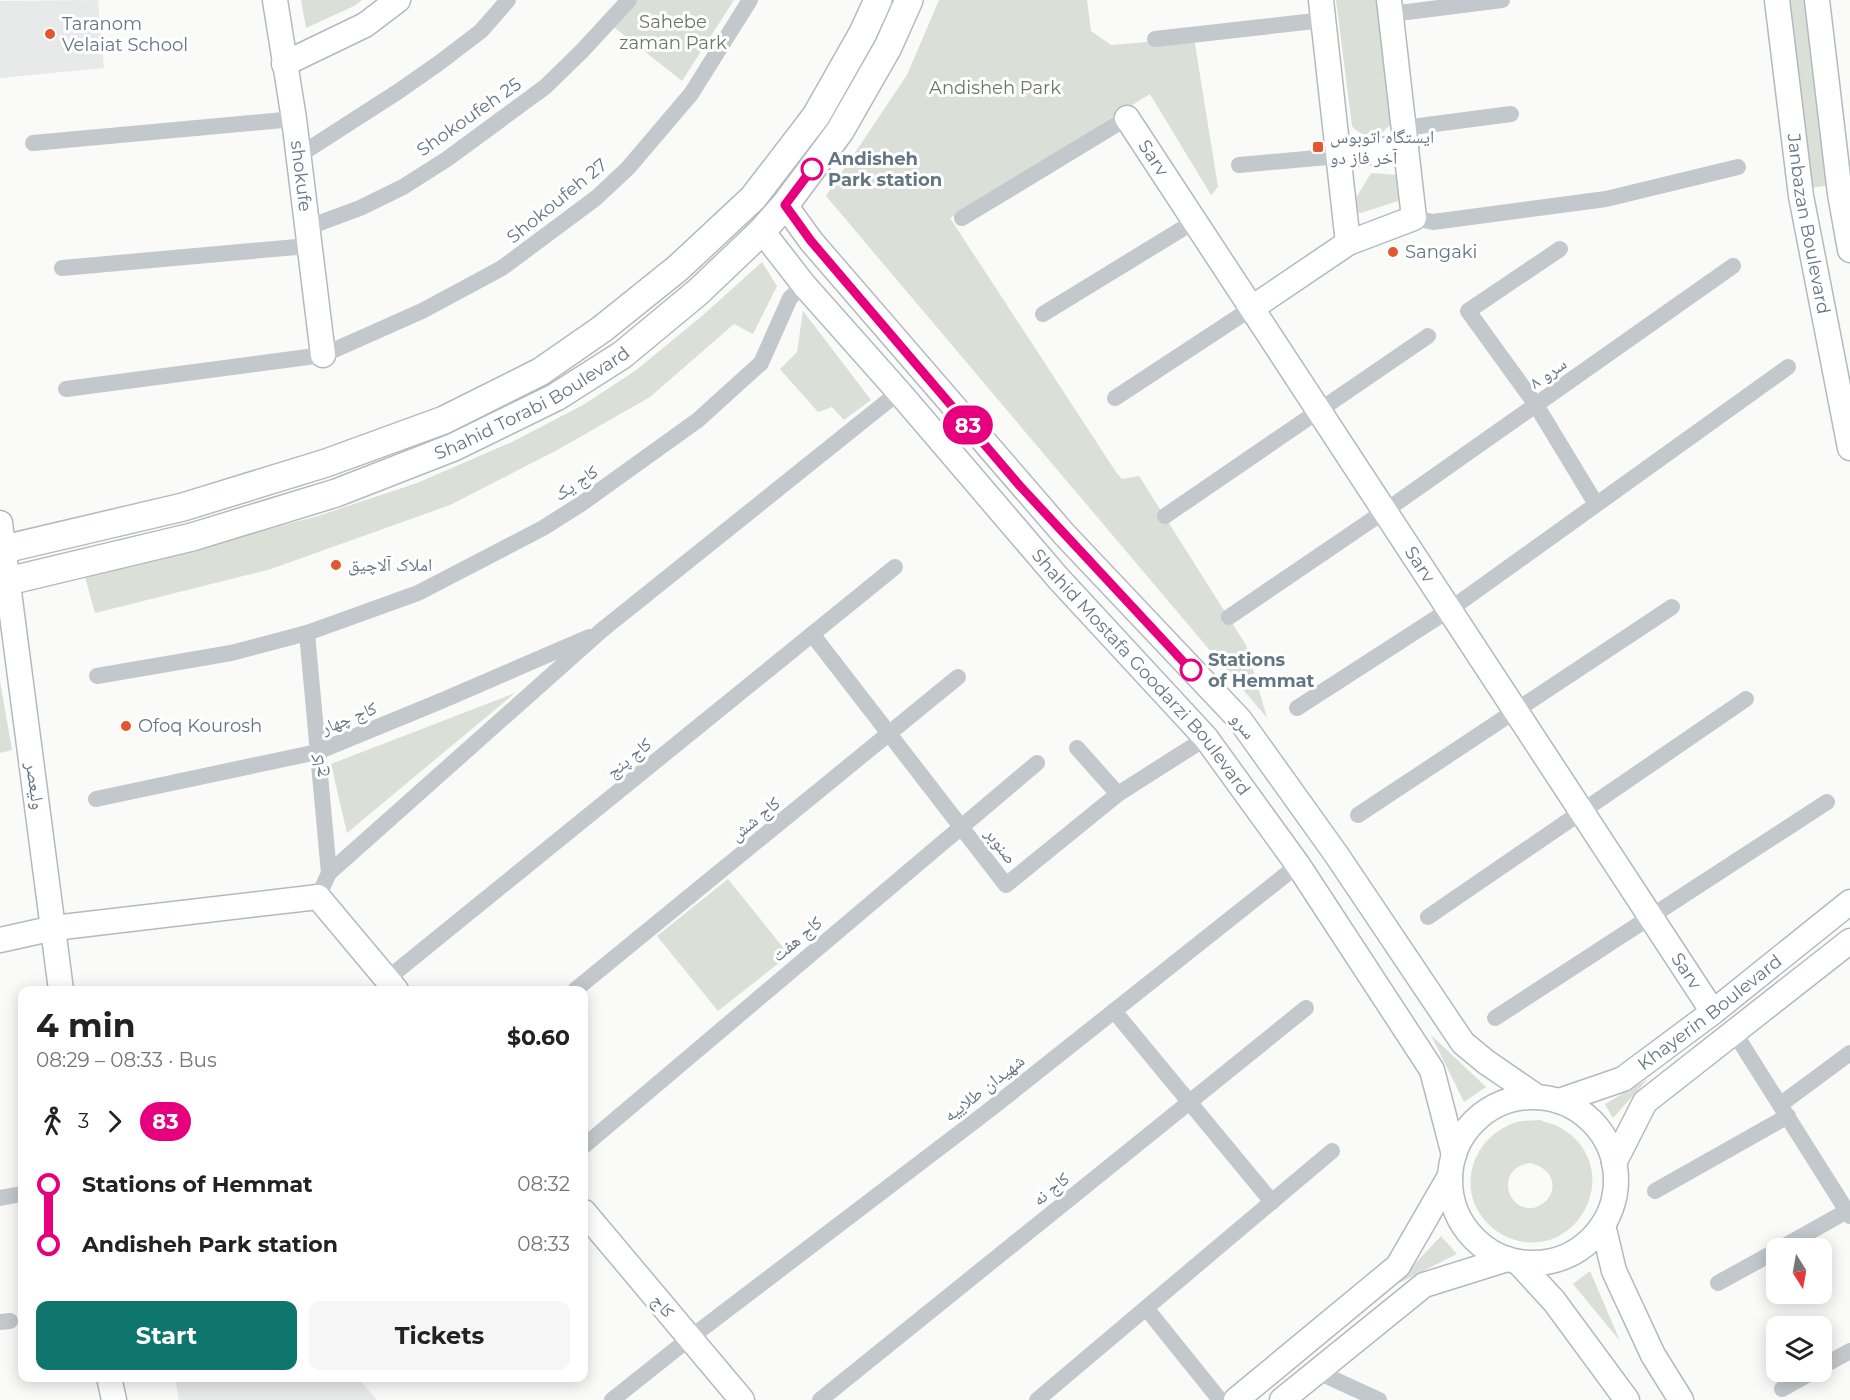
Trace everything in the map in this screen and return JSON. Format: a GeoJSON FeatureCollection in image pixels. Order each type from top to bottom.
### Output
{"type":"FeatureCollection","features":[{"type":"Feature","properties":{"kind":"main road","name":"shokufe"},"geometry":{"type":"LineString","coordinates":[[274,0],[294,118],[322,355]]}},
{"type":"Feature","properties":{"kind":"main road"},"geometry":{"type":"LineString","coordinates":[[284,64],[365,25],[398,0]]}},
{"type":"Feature","properties":{"kind":"main road","name":"Shahid Torabi Boulevard"},"geometry":{"type":"LineString","coordinates":[[1,541],[183,507],[326,463],[444,420],[540,372],[602,329],[678,268],[753,198],[816,116],[879,0]]}},
{"type":"Feature","properties":{"kind":"main road","name":"Shahid Torabi Boulevard"},"geometry":{"type":"LineString","coordinates":[[4,582],[192,537],[336,493],[454,447],[556,397],[622,355],[698,292],[762,231],[785,205],[840,131],[888,47],[909,0]]}},
{"type":"Feature","properties":{"kind":"main road","name":"Janbazan Boulevard"},"geometry":{"type":"LineString","coordinates":[[1777,0],[1801,196],[1850,448]]}},
{"type":"Feature","properties":{"kind":"main road","name":"Janbazan Boulevard"},"geometry":{"type":"LineString","coordinates":[[1817,0],[1840,194],[1850,250]]}},
{"type":"Feature","properties":{"kind":"main road"},"geometry":{"type":"LineString","coordinates":[[1252,309],[1348,243],[1414,218],[1390,7]]}},
{"type":"Feature","properties":{"kind":"main road"},"geometry":{"type":"LineString","coordinates":[[1323,10],[1348,243]]}},
{"type":"Feature","properties":{"kind":"main road","name":"Sarv"},"geometry":{"type":"LineString","coordinates":[[1127,118],[1713,1012]]}},
{"type":"Feature","properties":{"kind":"main road"},"geometry":{"type":"LineString","coordinates":[[1339,156],[1405,138]]}},
{"type":"Feature","properties":{"kind":"main road"},"geometry":{"type":"LineString","coordinates":[[762,231],[753,198],[785,205]]}},
{"type":"Feature","properties":{"kind":"main road","name":"سرو"},"geometry":{"type":"LineString","coordinates":[[785,205],[811,241],[1020,486],[1240,720],[1336,854],[1463,1043],[1486,1062],[1548,1099]]}},
{"type":"Feature","properties":{"kind":"main road","name":"Shahid Mostafa Goodarzi Boulevard"},"geometry":{"type":"LineString","coordinates":[[762,231],[804,285],[1058,578],[1206,738],[1298,865],[1432,1070],[1452,1165]]}},
{"type":"Feature","properties":{"kind":"main road","name":"ولیعصر"},"geometry":{"type":"LineString","coordinates":[[1,541],[4,582],[61,986]]}},
{"type":"Feature","properties":{"kind":"main road"},"geometry":{"type":"LineString","coordinates":[[0,940],[54,928],[318,897],[392,985]]}},
{"type":"Feature","properties":{"kind":"main road","name":"Khayerin Boulevard"},"geometry":{"type":"LineString","coordinates":[[1548,1099],[1623,1080],[1713,1012],[1850,902]]}},
{"type":"Feature","properties":{"kind":"main road","name":"Khayerin Boulevard"},"geometry":{"type":"LineString","coordinates":[[1614,1163],[1645,1102],[1850,941]]}},
{"type":"Feature","properties":{"kind":"main road"},"geometry":{"type":"LineString","coordinates":[[1236,1400],[1398,1266],[1452,1165],[1463,1135],[1477,1119],[1495,1106],[1515,1099],[1548,1099],[1578,1110],[1595,1125],[1607,1142],[1614,1163],[1616,1184],[1612,1206],[1603,1225],[1590,1240],[1574,1252],[1557,1260],[1537,1263],[1512,1260],[1487,1250],[1471,1235],[1459,1218],[1452,1197],[1452,1165]]}},
{"type":"Feature","properties":{"kind":"main road","name":"کاج"},"geometry":{"type":"LineString","coordinates":[[588,1217],[742,1400]]}},
{"type":"Feature","properties":{"kind":"main road"},"geometry":{"type":"LineString","coordinates":[[1603,1225],[1614,1271],[1653,1355],[1681,1400]]}},
{"type":"Feature","properties":{"kind":"main road"},"geometry":{"type":"LineString","coordinates":[[1282,1400],[1424,1285],[1512,1260]]}},
{"type":"Feature","properties":{"kind":"main road"},"geometry":{"type":"LineString","coordinates":[[1512,1260],[1554,1301],[1627,1400]]}},
{"type":"Feature","properties":{"kind":"main road"},"geometry":{"type":"LineString","coordinates":[[110,1382],[114,1400]]}},
{"type":"Feature","properties":{"kind":"street"},"geometry":{"type":"LineString","coordinates":[[298,156],[439,63],[481,31],[508,0]]}},
{"type":"Feature","properties":{"kind":"street","name":"Shokoufeh 25"},"geometry":{"type":"LineString","coordinates":[[62,268],[307,237],[403,187],[456,152],[545,87],[582,51],[628,0]]}},
{"type":"Feature","properties":{"kind":"street","name":"Shokoufeh 27"},"geometry":{"type":"LineString","coordinates":[[66,389],[322,355],[422,311],[502,268],[596,198],[635,160],[692,94],[750,0]]}},
{"type":"Feature","properties":{"kind":"street"},"geometry":{"type":"LineString","coordinates":[[1390,7],[1502,0]]}},
{"type":"Feature","properties":{"kind":"street"},"geometry":{"type":"LineString","coordinates":[[1155,39],[1323,10]]}},
{"type":"Feature","properties":{"kind":"street"},"geometry":{"type":"LineString","coordinates":[[1405,138],[1511,114]]}},
{"type":"Feature","properties":{"kind":"street"},"geometry":{"type":"LineString","coordinates":[[33,143],[294,118]]}},
{"type":"Feature","properties":{"kind":"street"},"geometry":{"type":"LineString","coordinates":[[962,218],[1127,118]]}},
{"type":"Feature","properties":{"kind":"street"},"geometry":{"type":"LineString","coordinates":[[1239,165],[1339,156]]}},
{"type":"Feature","properties":{"kind":"street"},"geometry":{"type":"LineString","coordinates":[[1414,218],[1433,222],[1606,199],[1738,167]]}},
{"type":"Feature","properties":{"kind":"street"},"geometry":{"type":"LineString","coordinates":[[1043,314],[1195,221]]}},
{"type":"Feature","properties":{"kind":"street"},"geometry":{"type":"LineString","coordinates":[[1560,249],[1468,311],[1536,405],[1596,504]]}},
{"type":"Feature","properties":{"kind":"street","name":"سرو ۸"},"geometry":{"type":"LineString","coordinates":[[1228,617],[1385,511],[1733,266]]}},
{"type":"Feature","properties":{"kind":"street","name":"کاج یک"},"geometry":{"type":"LineString","coordinates":[[97,676],[231,653],[307,633],[418,593],[543,528],[581,504],[698,420],[760,363],[790,298],[804,285]]}},
{"type":"Feature","properties":{"kind":"street"},"geometry":{"type":"LineString","coordinates":[[1115,398],[1252,309]]}},
{"type":"Feature","properties":{"kind":"street"},"geometry":{"type":"LineString","coordinates":[[1165,516],[1428,336]]}},
{"type":"Feature","properties":{"kind":"street"},"geometry":{"type":"LineString","coordinates":[[1296,708],[1450,610],[1788,367]]}},
{"type":"Feature","properties":{"kind":"street"},"geometry":{"type":"LineString","coordinates":[[318,897],[329,873],[602,630],[899,392]]}},
{"type":"Feature","properties":{"kind":"street","name":"کاج پنج"},"geometry":{"type":"LineString","coordinates":[[392,985],[895,567]]}},
{"type":"Feature","properties":{"kind":"street"},"geometry":{"type":"LineString","coordinates":[[1358,815],[1672,607]]}},
{"type":"Feature","properties":{"kind":"street","name":"کاج چهار"},"geometry":{"type":"LineString","coordinates":[[96,799],[317,752],[441,701],[602,630]]}},
{"type":"Feature","properties":{"kind":"street","name":"کاج"},"geometry":{"type":"LineString","coordinates":[[307,633],[329,873]]}},
{"type":"Feature","properties":{"kind":"street","name":"صنوبر"},"geometry":{"type":"LineString","coordinates":[[812,634],[1005,885],[1118,794],[1206,738]]}},
{"type":"Feature","properties":{"kind":"street","name":"کاج شش"},"geometry":{"type":"LineString","coordinates":[[579,986],[958,677]]}},
{"type":"Feature","properties":{"kind":"street"},"geometry":{"type":"LineString","coordinates":[[1428,917],[1746,699]]}},
{"type":"Feature","properties":{"kind":"street"},"geometry":{"type":"LineString","coordinates":[[1077,748],[1118,794]]}},
{"type":"Feature","properties":{"kind":"street","name":"کاج هفت"},"geometry":{"type":"LineString","coordinates":[[588,1143],[1037,763]]}},
{"type":"Feature","properties":{"kind":"street"},"geometry":{"type":"LineString","coordinates":[[1495,1018],[1827,802]]}},
{"type":"Feature","properties":{"kind":"street","name":"شهیدان طلاییه"},"geometry":{"type":"LineString","coordinates":[[612,1400],[988,1111],[1298,865]]}},
{"type":"Feature","properties":{"kind":"street","name":"کاج نه"},"geometry":{"type":"LineString","coordinates":[[820,1400],[1306,1008]]}},
{"type":"Feature","properties":{"kind":"street"},"geometry":{"type":"LineString","coordinates":[[1114,1011],[1272,1202]]}},
{"type":"Feature","properties":{"kind":"street"},"geometry":{"type":"LineString","coordinates":[[1734,1032],[1847,1207],[1798,1238]]}},
{"type":"Feature","properties":{"kind":"street"},"geometry":{"type":"LineString","coordinates":[[1655,1191],[1784,1110],[1850,1053]]}},
{"type":"Feature","properties":{"kind":"street"},"geometry":{"type":"LineString","coordinates":[[1037,1400],[1332,1151]]}},
{"type":"Feature","properties":{"kind":"street"},"geometry":{"type":"LineString","coordinates":[[0,1198],[18,1195]]}},
{"type":"Feature","properties":{"kind":"street"},"geometry":{"type":"LineString","coordinates":[[1718,1283],[1766,1257]]}},
{"type":"Feature","properties":{"kind":"street"},"geometry":{"type":"LineString","coordinates":[[1146,1308],[1220,1400]]}},
{"type":"Feature","properties":{"kind":"street"},"geometry":{"type":"LineString","coordinates":[[1832,1361],[1850,1351]]}},
{"type":"Feature","properties":{"kind":"street"},"geometry":{"type":"LineString","coordinates":[[1318,1372],[1379,1400]]}},
{"type":"Feature","properties":{"kind":"street"},"geometry":{"type":"LineString","coordinates":[[1782,1389],[1794,1382]]}},
{"type":"Feature","properties":{"kind":"shaded area","name":"Taranom Velaiat School"},"geometry":{"type":"Polygon","coordinates":[[[98,0],[104,68],[0,78],[0,1],[98,0]]]}},
{"type":"Feature","properties":{"kind":"shaded area"},"geometry":{"type":"Polygon","coordinates":[[[176,1382],[361,1382],[377,1400],[179,1400],[176,1382]]]}},
{"type":"Feature","properties":{"kind":"green space"},"geometry":{"type":"Polygon","coordinates":[[[301,0],[362,0],[306,28],[301,0]]]}},
{"type":"Feature","properties":{"kind":"green space","name":"Sahebe zaman Park"},"geometry":{"type":"Polygon","coordinates":[[[631,0],[734,0],[682,81],[610,24],[631,0]]]}},
{"type":"Feature","properties":{"kind":"green space","name":"Andisheh Park"},"geometry":{"type":"Polygon","coordinates":[[[939,0],[1087,0],[1091,31],[1111,45],[1194,38],[1218,187],[1211,195],[1150,94],[950,218],[1116,472],[1122,479],[1139,476],[1246,645],[1267,718],[826,196],[907,75],[939,0]]]}},
{"type":"Feature","properties":{"kind":"green space"},"geometry":{"type":"Polygon","coordinates":[[[1336,0],[1378,0],[1392,111],[1390,125],[1379,136],[1364,135],[1352,126],[1336,0]]]}},
{"type":"Feature","properties":{"kind":"green space"},"geometry":{"type":"Polygon","coordinates":[[[1787,0],[1809,0],[1831,185],[1809,188],[1787,0]]]}},
{"type":"Feature","properties":{"kind":"green space"},"geometry":{"type":"Polygon","coordinates":[[[1371,173],[1398,175],[1401,200],[1361,213],[1356,212],[1355,200],[1371,173]]]}},
{"type":"Feature","properties":{"kind":"green space"},"geometry":{"type":"Polygon","coordinates":[[[762,262],[777,286],[753,334],[734,324],[650,397],[559,449],[450,505],[271,569],[95,613],[85,577],[318,516],[417,483],[512,442],[583,405],[635,371],[702,316],[762,262]]]}},
{"type":"Feature","properties":{"kind":"green space"},"geometry":{"type":"Polygon","coordinates":[[[803,311],[871,400],[844,420],[832,407],[818,412],[780,369],[797,352],[803,311]]]}},
{"type":"Feature","properties":{"kind":"green space"},"geometry":{"type":"Polygon","coordinates":[[[0,681],[12,750],[0,753],[0,681]]]}},
{"type":"Feature","properties":{"kind":"green space"},"geometry":{"type":"Polygon","coordinates":[[[515,693],[347,833],[331,764],[515,693]]]}},
{"type":"Feature","properties":{"kind":"green space"},"geometry":{"type":"Polygon","coordinates":[[[728,879],[789,955],[718,1011],[657,936],[728,879]]]}},
{"type":"Feature","properties":{"kind":"green space"},"geometry":{"type":"Polygon","coordinates":[[[1431,1035],[1486,1087],[1464,1102],[1431,1035]]]}},
{"type":"Feature","properties":{"kind":"green space"},"geometry":{"type":"Polygon","coordinates":[[[1648,1079],[1613,1118],[1605,1104],[1648,1079]]]}},
{"type":"Feature","properties":{"kind":"green space"},"geometry":{"type":"Polygon","coordinates":[[[1540,1120],[1561,1128],[1581,1146],[1591,1167],[1592,1189],[1585,1210],[1571,1228],[1552,1239],[1529,1242],[1503,1235],[1488,1223],[1472,1196],[1472,1172],[1480,1150],[1495,1133],[1520,1121],[1540,1120]],[[1530,1163],[1518,1167],[1511,1174],[1508,1183],[1509,1192],[1520,1206],[1529,1208],[1539,1206],[1550,1195],[1551,1177],[1535,1164],[1530,1163]]]}},
{"type":"Feature","properties":{"kind":"green space"},"geometry":{"type":"Polygon","coordinates":[[[1441,1236],[1457,1254],[1395,1285],[1441,1236]]]}},
{"type":"Feature","properties":{"kind":"green space"},"geometry":{"type":"Polygon","coordinates":[[[1590,1271],[1620,1341],[1573,1284],[1590,1271]]]}},
{"type":"Feature","properties":{"kind":"bus line","name":"83"},"geometry":{"type":"LineString","coordinates":[[812,169],[785,205],[811,241],[1020,486],[1191,670]]}},
{"type":"Feature","properties":{"kind":"place","name":"Taranom Velaiat School"},"geometry":{"type":"Point","coordinates":[50,34]}},
{"type":"Feature","properties":{"kind":"place","name":"ایستگاه اتوبوس آخر فاز دو"},"geometry":{"type":"Point","coordinates":[1318,147]}},
{"type":"Feature","properties":{"kind":"place","name":"Andisheh Park station"},"geometry":{"type":"Point","coordinates":[812,169]}},
{"type":"Feature","properties":{"kind":"place","name":"Sangaki"},"geometry":{"type":"Point","coordinates":[1393,252]}},
{"type":"Feature","properties":{"kind":"place","name":"املاک آلاچیق"},"geometry":{"type":"Point","coordinates":[336,565]}},
{"type":"Feature","properties":{"kind":"place","name":"Stations of Hemmat"},"geometry":{"type":"Point","coordinates":[1191,670]}},
{"type":"Feature","properties":{"kind":"place","name":"Ofoq Kourosh"},"geometry":{"type":"Point","coordinates":[126,726]}}]}
